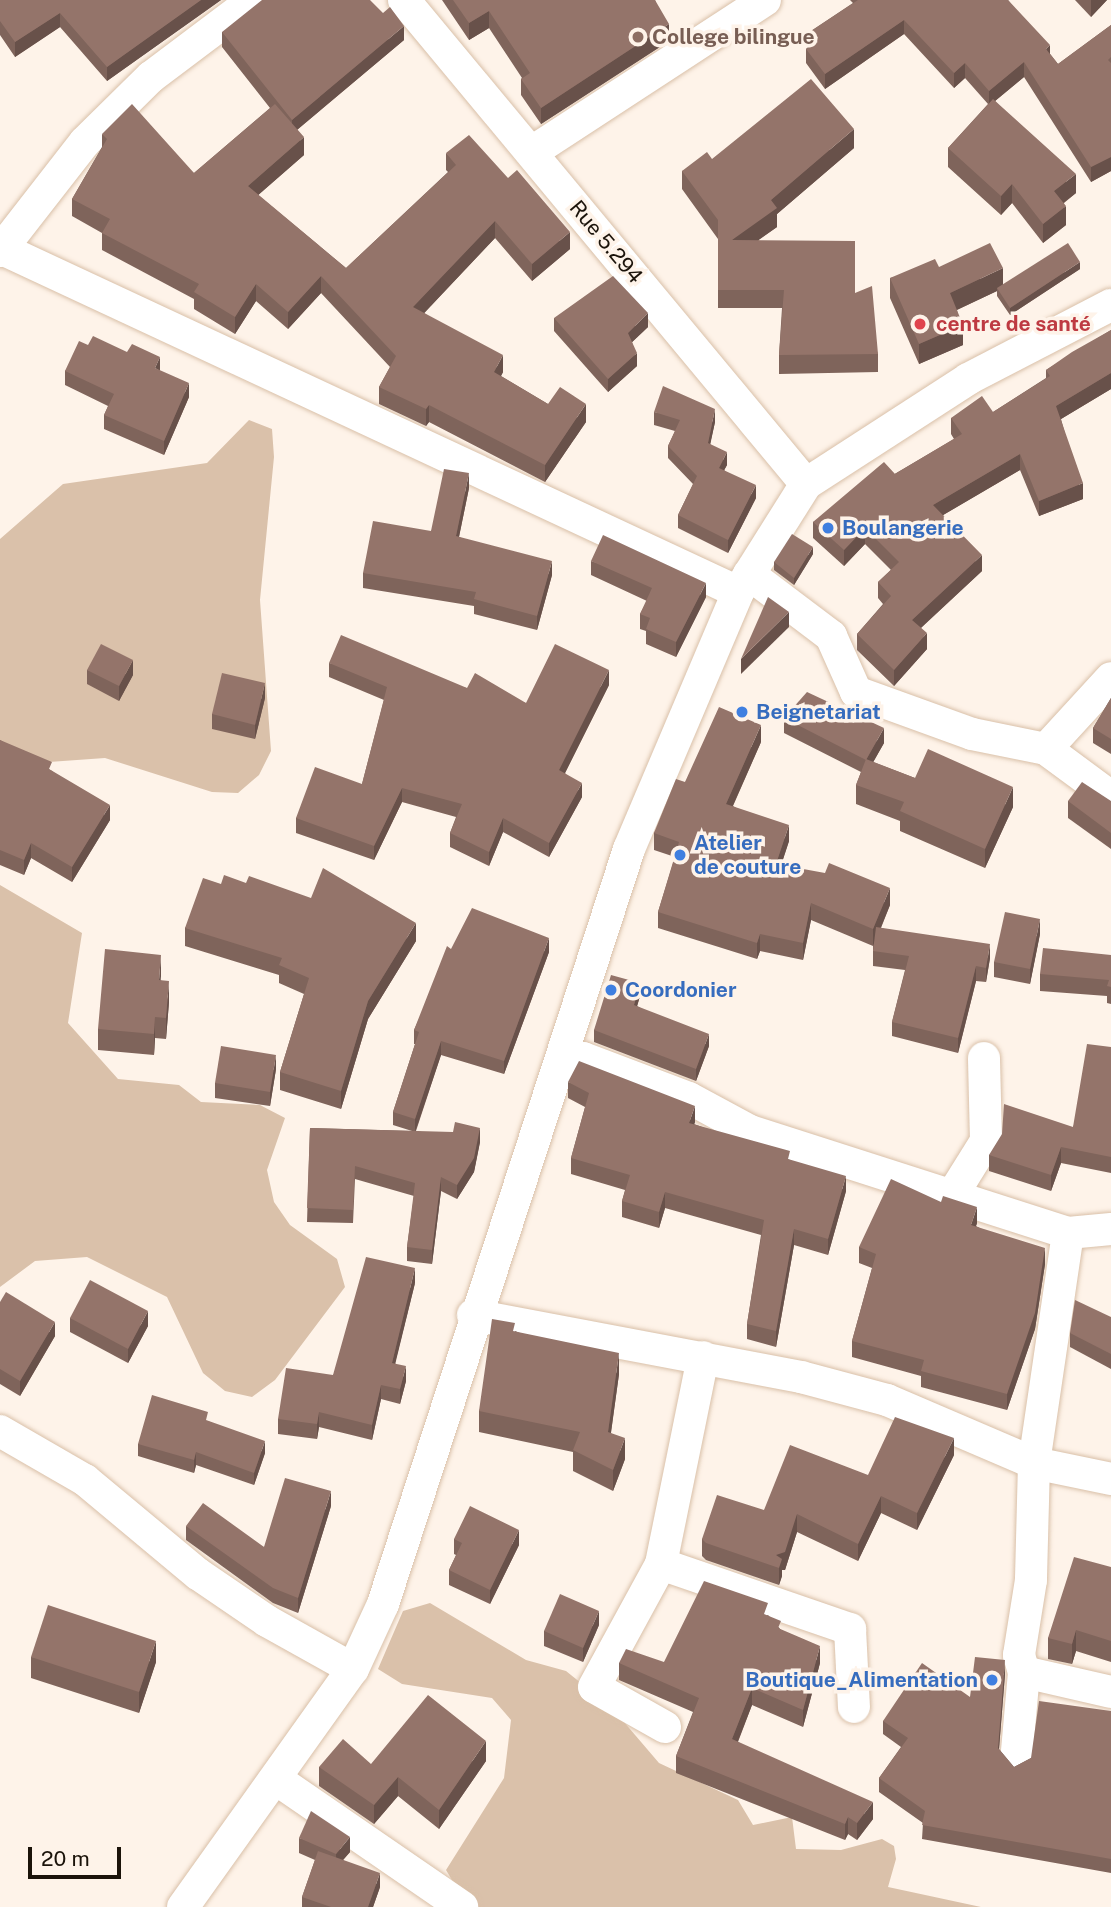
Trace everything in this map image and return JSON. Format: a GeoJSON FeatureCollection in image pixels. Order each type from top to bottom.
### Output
{"type":"FeatureCollection","features":[{"type":"Feature","properties":{"kind":"street"},"geometry":{"type":"LineString","coordinates":[[253,0],[152,78],[85,142],[0,249],[743,583],[831,636],[856,692],[972,734],[1046,749],[1111,797]]}},
{"type":"Feature","properties":{"kind":"street","name":"Rue 5.294"},"geometry":{"type":"LineString","coordinates":[[404,0],[806,484]]}},
{"type":"Feature","properties":{"kind":"street"},"geometry":{"type":"LineString","coordinates":[[532,152],[765,0]]}},
{"type":"Feature","properties":{"kind":"street"},"geometry":{"type":"LineString","coordinates":[[183,1907],[353,1669],[383,1604],[473,1315],[561,1060],[629,849],[743,583],[806,484],[968,379],[1111,305]]}},
{"type":"Feature","properties":{"kind":"street"},"geometry":{"type":"LineString","coordinates":[[1046,749],[1111,678]]}},
{"type":"Feature","properties":{"kind":"street"},"geometry":{"type":"LineString","coordinates":[[561,1060],[583,1058],[690,1098],[750,1131],[1068,1233],[1111,1228]]}},
{"type":"Feature","properties":{"kind":"street"},"geometry":{"type":"LineString","coordinates":[[953,1195],[986,1141],[984,1058]]}},
{"type":"Feature","properties":{"kind":"street"},"geometry":{"type":"LineString","coordinates":[[1016,1762],[1024,1672],[1034,1462],[1068,1233]]}},
{"type":"Feature","properties":{"kind":"street"},"geometry":{"type":"LineString","coordinates":[[473,1315],[703,1357],[887,1400],[1034,1462],[1111,1479]]}},
{"type":"Feature","properties":{"kind":"street"},"geometry":{"type":"LineString","coordinates":[[665,1727],[594,1687],[661,1564],[703,1357]]}},
{"type":"Feature","properties":{"kind":"street"},"geometry":{"type":"LineString","coordinates":[[0,1431],[85,1480],[257,1615],[353,1669]]}},
{"type":"Feature","properties":{"kind":"street"},"geometry":{"type":"LineString","coordinates":[[661,1564],[850,1629],[854,1707]]}},
{"type":"Feature","properties":{"kind":"street"},"geometry":{"type":"LineString","coordinates":[[1024,1672],[1111,1692]]}},
{"type":"Feature","properties":{"kind":"street"},"geometry":{"type":"LineString","coordinates":[[276,1779],[462,1907]]}},
{"type":"Feature","properties":{"kind":"shaded area"},"geometry":{"type":"Polygon","coordinates":[[[249,420],[272,429],[274,457],[260,600],[271,751],[259,775],[238,793],[212,792],[105,758],[49,762],[0,746],[0,539],[63,484],[207,463],[249,420]]]}},
{"type":"Feature","properties":{"kind":"shaded area"},"geometry":{"type":"Polygon","coordinates":[[[0,885],[82,933],[68,1023],[118,1079],[179,1085],[201,1102],[260,1105],[285,1118],[267,1170],[274,1202],[290,1225],[337,1259],[345,1287],[275,1380],[252,1397],[225,1391],[203,1373],[167,1297],[87,1257],[35,1261],[0,1287],[0,885]]]}},
{"type":"Feature","properties":{"kind":"shaded area"},"geometry":{"type":"Polygon","coordinates":[[[430,1603],[526,1660],[566,1671],[612,1708],[659,1763],[738,1800],[753,1825],[792,1817],[796,1849],[841,1850],[882,1839],[894,1846],[896,1859],[888,1887],[981,1907],[477,1907],[461,1895],[446,1870],[504,1778],[511,1720],[492,1698],[402,1684],[378,1669],[403,1611],[430,1603]]]}},
{"type":"Feature","properties":{"kind":"building"},"geometry":{"type":"Polygon","coordinates":[[[0,0],[201,0],[107,67],[60,13],[15,42],[0,21],[0,0]]]}},
{"type":"Feature","properties":{"kind":"building"},"geometry":{"type":"Polygon","coordinates":[[[262,0],[370,0],[383,13],[390,7],[404,26],[292,120],[222,32],[262,0]]]}},
{"type":"Feature","properties":{"kind":"building"},"geometry":{"type":"Polygon","coordinates":[[[453,0],[655,0],[669,24],[541,108],[521,79],[530,73],[489,11],[469,23],[453,0]]]}},
{"type":"Feature","properties":{"kind":"building"},"geometry":{"type":"Polygon","coordinates":[[[858,0],[1008,0],[1050,45],[1046,49],[1058,64],[1111,25],[1111,57],[1108,60],[1111,63],[1111,157],[1091,167],[1024,62],[989,91],[965,63],[954,73],[904,20],[825,74],[806,49],[815,43],[808,33],[858,0]]]}},
{"type":"Feature","properties":{"kind":"building"},"geometry":{"type":"Polygon","coordinates":[[[811,79],[854,129],[771,200],[777,208],[732,240],[855,241],[855,293],[872,286],[878,354],[779,355],[784,290],[718,290],[718,220],[682,171],[707,152],[712,159],[811,79]]]}},
{"type":"Feature","properties":{"kind":"building"},"geometry":{"type":"Polygon","coordinates":[[[993,99],[1076,174],[1054,191],[1066,206],[1043,224],[1012,184],[1001,196],[948,148],[993,99]]]}},
{"type":"Feature","properties":{"kind":"building"},"geometry":{"type":"Polygon","coordinates":[[[132,104],[194,173],[275,104],[304,137],[248,186],[346,268],[456,165],[446,153],[469,135],[508,178],[517,170],[570,232],[532,264],[495,221],[413,307],[503,355],[494,372],[548,404],[560,387],[586,404],[545,465],[429,405],[426,409],[379,387],[396,356],[321,276],[288,312],[256,284],[235,317],[194,292],[199,284],[102,233],[110,219],[72,199],[107,139],[102,134],[132,104]]]}},
{"type":"Feature","properties":{"kind":"building"},"geometry":{"type":"Polygon","coordinates":[[[990,243],[1003,268],[950,293],[963,325],[919,344],[890,278],[935,259],[939,267],[990,243]]]}},
{"type":"Feature","properties":{"kind":"building"},"geometry":{"type":"Polygon","coordinates":[[[1068,243],[1080,262],[1010,308],[997,288],[1068,243]]]}},
{"type":"Feature","properties":{"kind":"building"},"geometry":{"type":"Polygon","coordinates":[[[613,276],[648,313],[628,333],[637,353],[608,379],[554,318],[613,276]]]}},
{"type":"Feature","properties":{"kind":"building"},"geometry":{"type":"Polygon","coordinates":[[[1111,330],[1111,373],[1056,406],[1083,483],[1039,501],[1020,454],[933,505],[982,555],[912,620],[927,633],[894,670],[857,634],[891,596],[878,582],[899,562],[865,528],[844,550],[813,522],[884,462],[895,474],[962,434],[951,418],[982,396],[993,412],[1050,376],[1046,370],[1111,330]]]}},
{"type":"Feature","properties":{"kind":"building"},"geometry":{"type":"Polygon","coordinates":[[[93,336],[127,352],[132,344],[160,357],[155,368],[189,383],[164,441],[104,415],[114,394],[65,371],[79,341],[88,345],[93,336]]]}},
{"type":"Feature","properties":{"kind":"building"},"geometry":{"type":"Polygon","coordinates":[[[663,386],[715,409],[708,443],[727,452],[719,468],[756,485],[728,540],[678,515],[697,476],[668,446],[680,420],[654,412],[663,386]]]}},
{"type":"Feature","properties":{"kind":"building"},"geometry":{"type":"Polygon","coordinates":[[[444,469],[469,473],[456,536],[552,561],[537,616],[474,599],[476,592],[363,573],[373,521],[431,531],[444,469]]]}},
{"type":"Feature","properties":{"kind":"building"},"geometry":{"type":"Polygon","coordinates":[[[792,534],[813,547],[794,578],[774,562],[792,534]]]}},
{"type":"Feature","properties":{"kind":"building"},"geometry":{"type":"Polygon","coordinates":[[[603,535],[706,583],[676,642],[646,629],[650,618],[640,614],[652,588],[591,561],[603,535]]]}},
{"type":"Feature","properties":{"kind":"building"},"geometry":{"type":"Polygon","coordinates":[[[768,597],[789,612],[741,659],[768,597]]]}},
{"type":"Feature","properties":{"kind":"building"},"geometry":{"type":"Polygon","coordinates":[[[341,635],[467,688],[475,673],[526,703],[555,644],[609,670],[559,770],[582,783],[549,843],[503,818],[489,852],[450,833],[462,804],[402,788],[374,846],[296,818],[315,767],[362,784],[387,687],[329,663],[341,635]]]}},
{"type":"Feature","properties":{"kind":"building"},"geometry":{"type":"Polygon","coordinates":[[[101,644],[133,660],[119,686],[87,670],[101,644]]]}},
{"type":"Feature","properties":{"kind":"building"},"geometry":{"type":"Polygon","coordinates":[[[222,673],[265,683],[255,725],[212,714],[222,673]]]}},
{"type":"Feature","properties":{"kind":"building"},"geometry":{"type":"Polygon","coordinates":[[[807,692],[884,728],[866,760],[784,718],[807,692]]]}},
{"type":"Feature","properties":{"kind":"building"},"geometry":{"type":"Polygon","coordinates":[[[1111,698],[1111,739],[1093,728],[1111,698]]]}},
{"type":"Feature","properties":{"kind":"building"},"geometry":{"type":"Polygon","coordinates":[[[719,707],[761,725],[726,804],[789,825],[776,864],[825,873],[829,863],[890,888],[873,929],[811,903],[803,943],[760,934],[757,943],[658,912],[679,842],[654,833],[676,779],[685,782],[719,707]]]}},
{"type":"Feature","properties":{"kind":"building"},"geometry":{"type":"Polygon","coordinates":[[[0,740],[52,762],[49,769],[110,805],[72,867],[31,843],[24,860],[0,850],[0,740]]]}},
{"type":"Feature","properties":{"kind":"building"},"geometry":{"type":"Polygon","coordinates":[[[928,749],[1013,787],[985,849],[900,811],[904,802],[856,785],[866,759],[915,778],[928,749]]]}},
{"type":"Feature","properties":{"kind":"building"},"geometry":{"type":"Polygon","coordinates":[[[1082,782],[1111,801],[1111,833],[1068,801],[1082,782]]]}},
{"type":"Feature","properties":{"kind":"building"},"geometry":{"type":"Polygon","coordinates":[[[323,868],[416,923],[368,1001],[341,1091],[280,1072],[309,978],[279,965],[282,958],[185,928],[203,878],[221,884],[224,875],[246,883],[249,876],[311,898],[323,868]]]}},
{"type":"Feature","properties":{"kind":"building"},"geometry":{"type":"Polygon","coordinates":[[[472,908],[549,938],[504,1061],[441,1041],[415,1119],[393,1112],[419,1032],[414,1030],[447,946],[451,949],[472,908]]]}},
{"type":"Feature","properties":{"kind":"building"},"geometry":{"type":"Polygon","coordinates":[[[1005,912],[1040,919],[1030,969],[994,962],[1005,912]]]}},
{"type":"Feature","properties":{"kind":"building"},"geometry":{"type":"Polygon","coordinates":[[[876,927],[990,944],[986,968],[976,966],[958,1038],[892,1022],[909,956],[873,951],[876,927]]]}},
{"type":"Feature","properties":{"kind":"building"},"geometry":{"type":"Polygon","coordinates":[[[1043,948],[1111,955],[1111,987],[1107,986],[1109,980],[1040,974],[1043,948]]]}},
{"type":"Feature","properties":{"kind":"building"},"geometry":{"type":"Polygon","coordinates":[[[105,949],[161,955],[159,980],[169,981],[166,1018],[155,1017],[154,1034],[98,1029],[105,949]]]}},
{"type":"Feature","properties":{"kind":"building"},"geometry":{"type":"Polygon","coordinates":[[[611,975],[640,983],[634,1005],[709,1034],[696,1069],[594,1030],[611,975]]]}},
{"type":"Feature","properties":{"kind":"building"},"geometry":{"type":"Polygon","coordinates":[[[1087,1044],[1111,1047],[1111,1157],[1061,1147],[1051,1175],[989,1155],[1002,1134],[1004,1104],[1073,1127],[1087,1044]]]}},
{"type":"Feature","properties":{"kind":"building"},"geometry":{"type":"Polygon","coordinates":[[[221,1046],[276,1055],[270,1092],[215,1083],[221,1046]]]}},
{"type":"Feature","properties":{"kind":"building"},"geometry":{"type":"Polygon","coordinates":[[[579,1061],[695,1106],[689,1123],[790,1151],[788,1159],[846,1176],[828,1239],[794,1229],[776,1331],[747,1324],[764,1220],[665,1192],[659,1212],[622,1201],[630,1175],[571,1158],[589,1093],[568,1082],[579,1061]]]}},
{"type":"Feature","properties":{"kind":"building"},"geometry":{"type":"Polygon","coordinates":[[[455,1122],[480,1128],[474,1158],[457,1185],[441,1177],[432,1250],[407,1247],[415,1183],[355,1166],[353,1210],[307,1208],[310,1128],[453,1132],[455,1122]]]}},
{"type":"Feature","properties":{"kind":"building"},"geometry":{"type":"Polygon","coordinates":[[[891,1179],[941,1202],[943,1196],[977,1207],[971,1225],[1045,1248],[1035,1313],[1007,1394],[921,1371],[924,1360],[852,1341],[876,1254],[859,1247],[891,1179]]]}},
{"type":"Feature","properties":{"kind":"building"},"geometry":{"type":"Polygon","coordinates":[[[366,1257],[415,1268],[392,1363],[406,1366],[400,1389],[381,1385],[372,1425],[319,1412],[317,1424],[278,1419],[286,1368],[333,1375],[366,1257]]]}},
{"type":"Feature","properties":{"kind":"building"},"geometry":{"type":"Polygon","coordinates":[[[90,1280],[148,1311],[128,1349],[70,1318],[90,1280]]]}},
{"type":"Feature","properties":{"kind":"building"},"geometry":{"type":"Polygon","coordinates":[[[6,1292],[55,1322],[20,1381],[0,1369],[0,1302],[6,1292]]]}},
{"type":"Feature","properties":{"kind":"building"},"geometry":{"type":"Polygon","coordinates":[[[1075,1300],[1111,1317],[1111,1354],[1070,1333],[1075,1300]]]}},
{"type":"Feature","properties":{"kind":"building"},"geometry":{"type":"Polygon","coordinates":[[[492,1319],[515,1323],[513,1331],[619,1353],[608,1432],[625,1438],[613,1470],[573,1450],[580,1432],[479,1411],[492,1319]]]}},
{"type":"Feature","properties":{"kind":"building"},"geometry":{"type":"Polygon","coordinates":[[[152,1395],[208,1412],[206,1420],[265,1441],[254,1473],[196,1452],[194,1460],[138,1444],[152,1395]]]}},
{"type":"Feature","properties":{"kind":"building"},"geometry":{"type":"Polygon","coordinates":[[[895,1417],[954,1438],[917,1513],[881,1496],[858,1544],[797,1514],[785,1552],[776,1555],[782,1559],[779,1568],[706,1543],[702,1539],[717,1495],[764,1510],[790,1445],[868,1475],[895,1417]]]}},
{"type":"Feature","properties":{"kind":"building"},"geometry":{"type":"Polygon","coordinates":[[[285,1478],[331,1491],[298,1598],[273,1588],[186,1526],[203,1503],[264,1547],[285,1478]]]}},
{"type":"Feature","properties":{"kind":"building"},"geometry":{"type":"Polygon","coordinates":[[[470,1506],[519,1530],[490,1590],[449,1570],[462,1543],[454,1539],[470,1506]]]}},
{"type":"Feature","properties":{"kind":"building"},"geometry":{"type":"Polygon","coordinates":[[[1074,1557],[1111,1567],[1111,1641],[1076,1630],[1072,1644],[1048,1638],[1074,1557]]]}},
{"type":"Feature","properties":{"kind":"building"},"geometry":{"type":"Polygon","coordinates":[[[704,1581],[768,1603],[764,1614],[781,1621],[778,1628],[820,1646],[803,1710],[752,1688],[732,1739],[873,1802],[857,1823],[848,1817],[845,1824],[676,1756],[699,1698],[619,1663],[626,1649],[664,1662],[704,1581]]]}},
{"type":"Feature","properties":{"kind":"building"},"geometry":{"type":"Polygon","coordinates":[[[560,1594],[599,1611],[583,1648],[544,1631],[560,1594]]]}},
{"type":"Feature","properties":{"kind":"building"},"geometry":{"type":"Polygon","coordinates":[[[48,1605],[156,1641],[139,1692],[31,1657],[48,1605]]]}},
{"type":"Feature","properties":{"kind":"building"},"geometry":{"type":"Polygon","coordinates":[[[975,1657],[1005,1660],[998,1748],[1014,1767],[1031,1758],[1039,1701],[1111,1711],[1111,1859],[922,1825],[925,1811],[879,1778],[908,1738],[883,1721],[922,1663],[970,1697],[975,1657]]]}},
{"type":"Feature","properties":{"kind":"building"},"geometry":{"type":"Polygon","coordinates":[[[428,1695],[486,1741],[439,1810],[398,1777],[374,1805],[319,1767],[343,1739],[371,1764],[428,1695]]]}},
{"type":"Feature","properties":{"kind":"building"},"geometry":{"type":"Polygon","coordinates":[[[311,1811],[350,1837],[336,1854],[299,1838],[311,1811]]]}},
{"type":"Feature","properties":{"kind":"building"},"geometry":{"type":"Polygon","coordinates":[[[318,1851],[380,1873],[368,1907],[331,1907],[302,1897],[318,1851]]]}},
{"type":"Feature","properties":{"kind":"place","name":"College bilingue"},"geometry":{"type":"Point","coordinates":[638,37]}},
{"type":"Feature","properties":{"kind":"place","name":"centre de santé"},"geometry":{"type":"Point","coordinates":[920,324]}},
{"type":"Feature","properties":{"kind":"place","name":"Boulangerie"},"geometry":{"type":"Point","coordinates":[828,528]}},
{"type":"Feature","properties":{"kind":"place","name":"Beignetariat"},"geometry":{"type":"Point","coordinates":[742,712]}},
{"type":"Feature","properties":{"kind":"place","name":"Atelier de couture"},"geometry":{"type":"Point","coordinates":[680,855]}},
{"type":"Feature","properties":{"kind":"place","name":"Coordonier"},"geometry":{"type":"Point","coordinates":[611,990]}},
{"type":"Feature","properties":{"kind":"place","name":"Boutique_Alimentation"},"geometry":{"type":"Point","coordinates":[992,1680]}}]}
